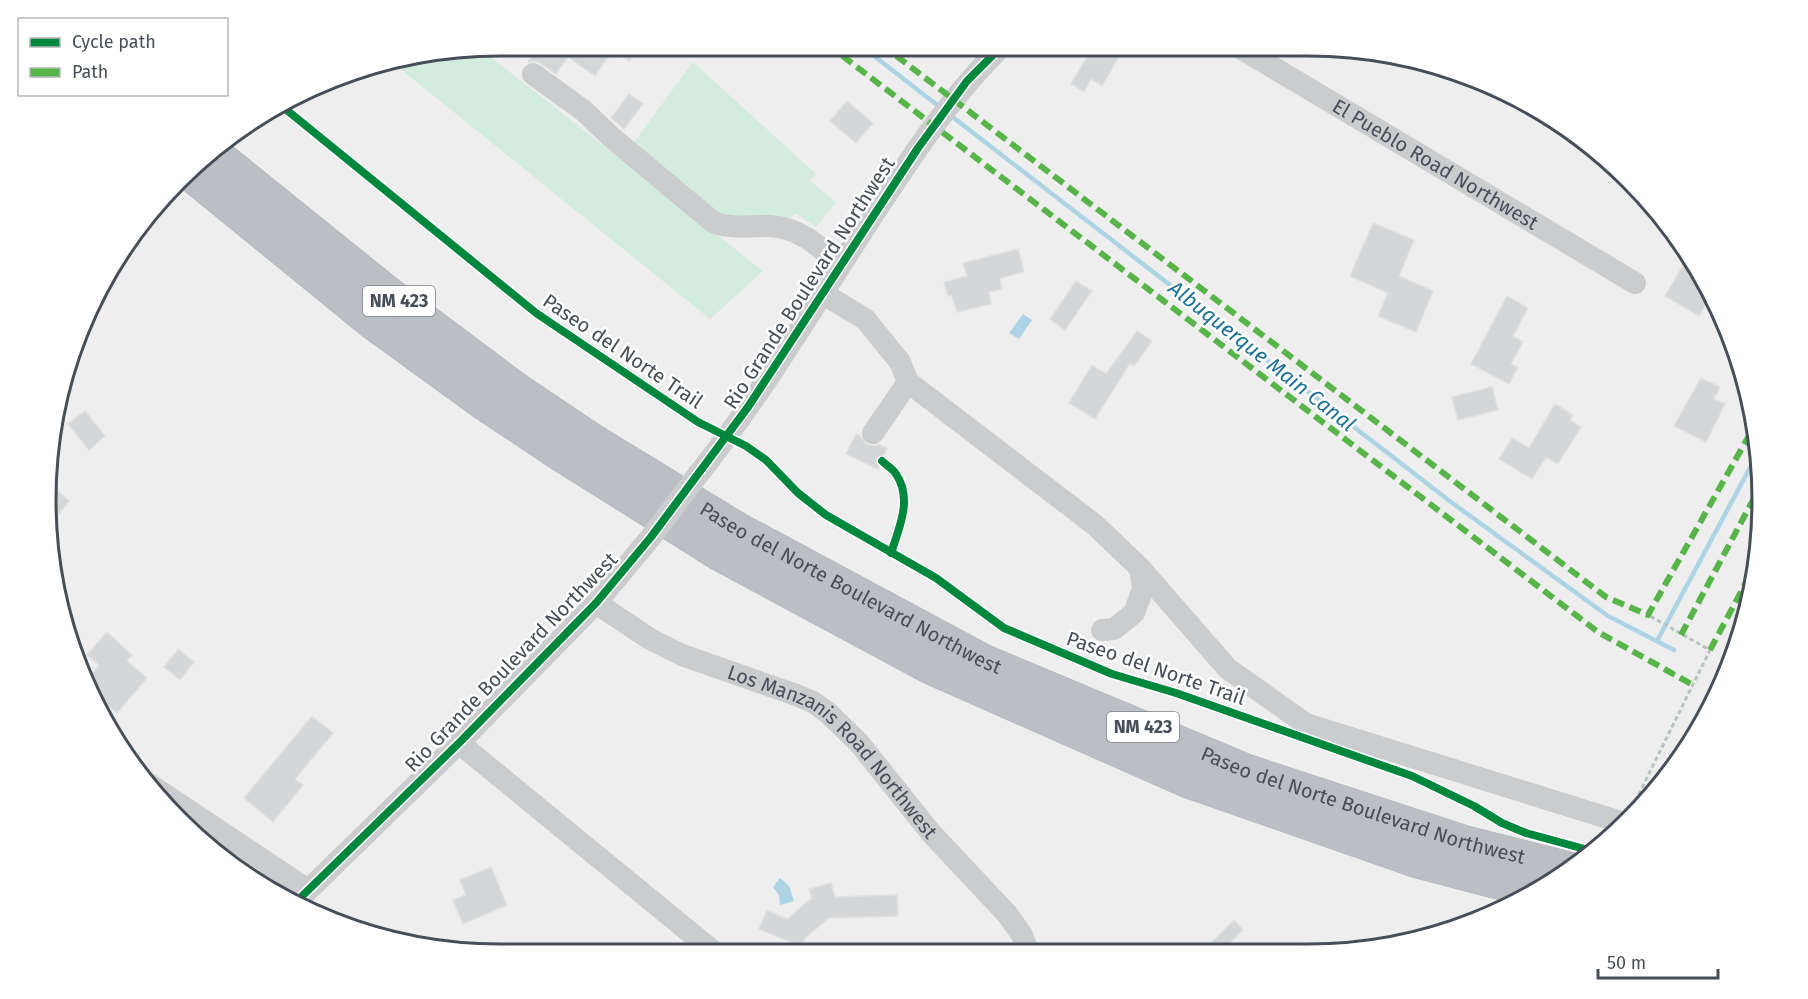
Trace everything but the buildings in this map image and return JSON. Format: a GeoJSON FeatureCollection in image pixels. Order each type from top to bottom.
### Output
{"type":"FeatureCollection","features":[{"type":"Feature","properties":{"kind":"highway","name":"Paseo del Norte Boulevard Northwest"},"geometry":{"type":"LineString","coordinates":[[218,156],[387,292],[515,388],[594,441],[738,529],[984,661],[1247,771],[1464,842],[1560,865]]}},
{"type":"Feature","properties":{"kind":"highway","name":"Paseo del Norte Boulevard Northwest"},"geometry":{"type":"LineString","coordinates":[[194,178],[374,324],[483,403],[719,554],[921,663],[1187,781],[1416,861],[1522,889]]}},
{"type":"Feature","properties":{"kind":"street","name":"Rio Grande Boulevard Northwest"},"geometry":{"type":"LineString","coordinates":[[302,896],[459,743],[596,603],[651,537],[748,407],[840,265],[945,111],[967,81],[992,56]]}},
{"type":"Feature","properties":{"kind":"street","name":"El Pueblo Road Northwest"},"geometry":{"type":"LineString","coordinates":[[1254,56],[1635,283]]}},
{"type":"Feature","properties":{"kind":"street"},"geometry":{"type":"LineString","coordinates":[[533,74],[585,111],[610,136],[712,222],[792,230],[812,240],[840,265]]}},
{"type":"Feature","properties":{"kind":"street"},"geometry":{"type":"LineString","coordinates":[[822,293],[865,319],[900,362],[908,382],[1095,525],[1140,568],[1228,669],[1306,724],[1619,816]]}},
{"type":"Feature","properties":{"kind":"street"},"geometry":{"type":"LineString","coordinates":[[873,433],[908,382]]}},
{"type":"Feature","properties":{"kind":"street"},"geometry":{"type":"LineString","coordinates":[[1102,630],[1114,629],[1134,613],[1143,589],[1140,568]]}},
{"type":"Feature","properties":{"kind":"street","name":"Los Manzanis Road Northwest"},"geometry":{"type":"LineString","coordinates":[[596,603],[650,639],[682,655],[796,694],[827,712],[859,743],[894,789],[960,866],[1008,915],[1025,944]]}},
{"type":"Feature","properties":{"kind":"street"},"geometry":{"type":"LineString","coordinates":[[459,743],[688,944]]}},
{"type":"Feature","properties":{"kind":"street"},"geometry":{"type":"LineString","coordinates":[[182,809],[302,896]]}},
{"type":"Feature","properties":{"kind":"path"},"geometry":{"type":"LineString","coordinates":[[1636,799],[1710,650],[1648,615]]}},
{"type":"Feature","properties":{"kind":"green space"},"geometry":{"type":"Polygon","coordinates":[[[489,56],[763,271],[710,319],[399,68],[442,59],[489,56]]]}},
{"type":"Feature","properties":{"kind":"green space"},"geometry":{"type":"Polygon","coordinates":[[[693,62],[816,174],[810,181],[836,202],[816,227],[795,213],[790,219],[737,219],[717,215],[631,146],[693,62]]]}},
{"type":"Feature","properties":{"kind":"water"},"geometry":{"type":"Polygon","coordinates":[[[1023,314],[1032,320],[1019,339],[1009,333],[1023,314]]]}},
{"type":"Feature","properties":{"kind":"water"},"geometry":{"type":"Polygon","coordinates":[[[780,878],[789,886],[794,901],[780,905],[779,895],[773,887],[780,878]]]}},
{"type":"Feature","properties":{"kind":"waterway","name":"Albuquerque Main Canal"},"geometry":{"type":"LineString","coordinates":[[874,56],[941,108]]}},
{"type":"Feature","properties":{"kind":"waterway","name":"Albuquerque Main Canal"},"geometry":{"type":"LineString","coordinates":[[950,115],[1451,502],[1608,616],[1674,650]]}},
{"type":"Feature","properties":{"kind":"waterway"},"geometry":{"type":"LineString","coordinates":[[1657,641],[1751,465]]}},
{"type":"Feature","properties":{"kind":"marked path"},"geometry":{"type":"LineString","coordinates":[[842,56],[1598,632],[1693,685]]}},
{"type":"Feature","properties":{"kind":"marked path"},"geometry":{"type":"LineString","coordinates":[[896,56],[1606,597],[1648,615],[1748,437]]}},
{"type":"Feature","properties":{"kind":"marked path"},"geometry":{"type":"LineString","coordinates":[[1681,635],[1752,502]]}},
{"type":"Feature","properties":{"kind":"marked path"},"geometry":{"type":"LineString","coordinates":[[1710,650],[1744,586]]}},
{"type":"Feature","properties":{"kind":"cycle path"},"geometry":{"type":"LineString","coordinates":[[301,897],[459,743],[596,603],[651,537],[748,407],[918,148],[967,81],[992,56]]}},
{"type":"Feature","properties":{"kind":"cycle path","name":"Paseo del Norte Trail"},"geometry":{"type":"LineString","coordinates":[[287,110],[536,313],[698,422],[746,446],[766,460],[798,493],[826,515],[936,578],[1004,628],[1112,674],[1176,693],[1412,776],[1474,806],[1502,823],[1526,833],[1583,849]]}},
{"type":"Feature","properties":{"kind":"cycle path"},"geometry":{"type":"LineString","coordinates":[[882,461],[896,474],[904,493],[901,524],[891,553]]}}]}
